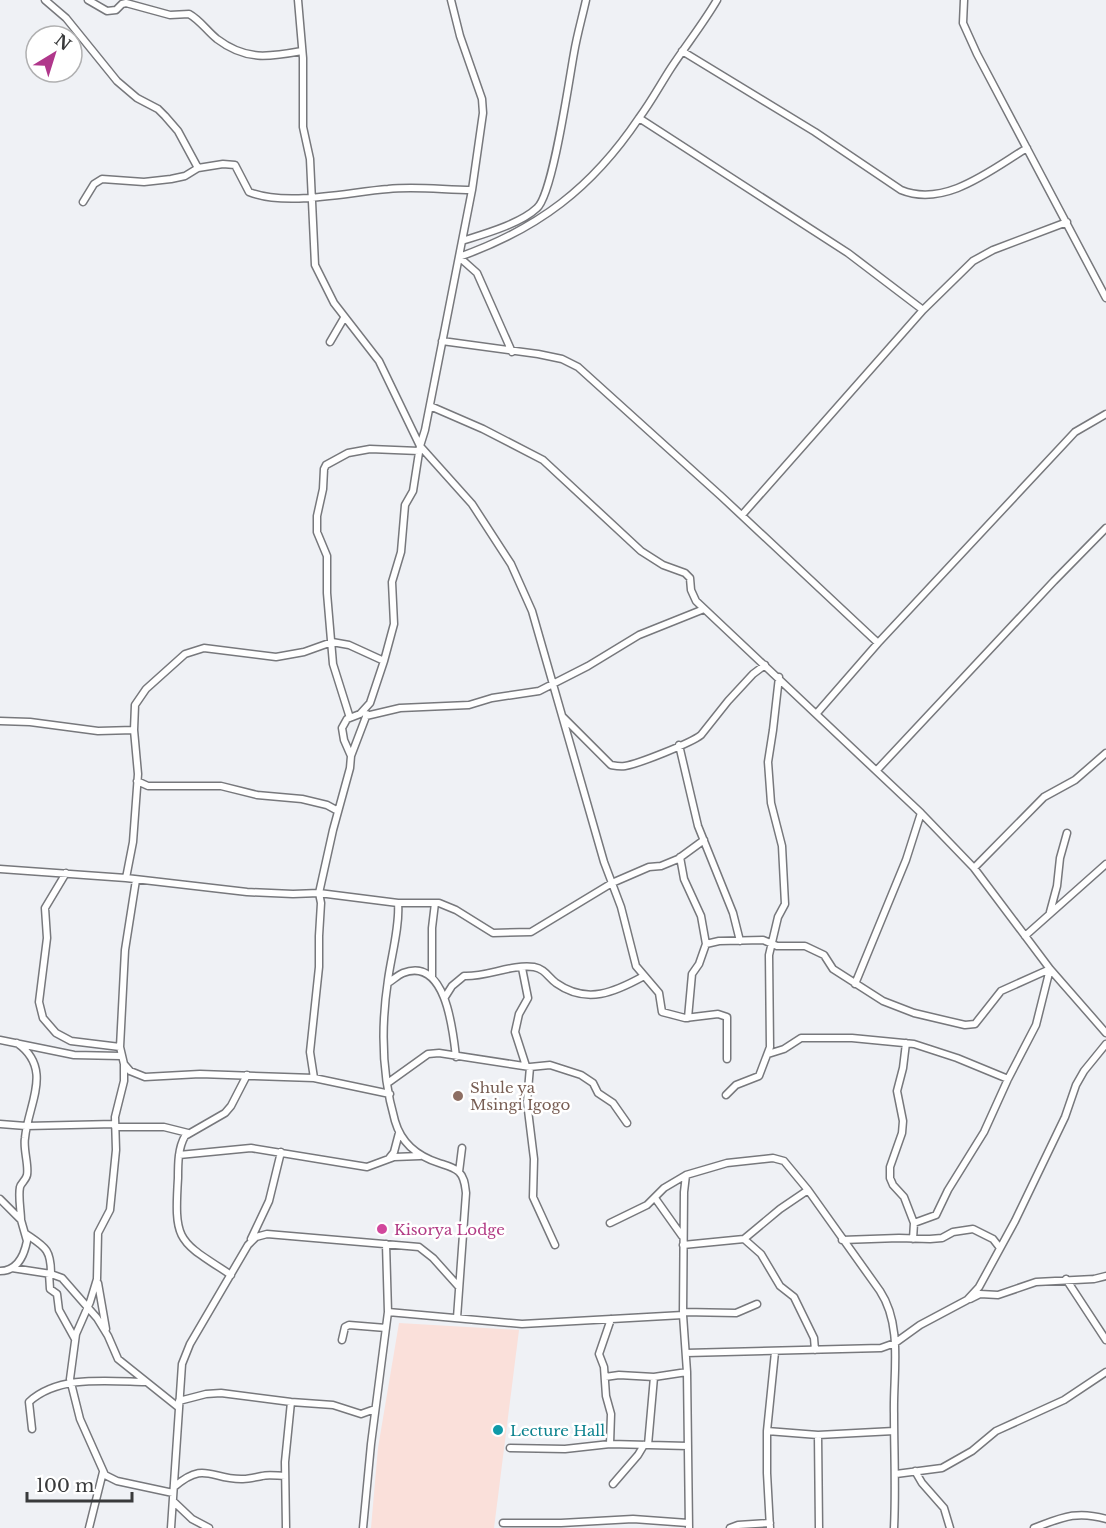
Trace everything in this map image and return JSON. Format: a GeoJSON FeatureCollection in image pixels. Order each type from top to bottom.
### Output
{"type":"FeatureCollection","features":[{"type":"Feature","properties":{"kind":"street"},"geometry":{"type":"LineString","coordinates":[[45,0],[66,18],[117,81],[137,98],[158,109],[165,116],[178,131],[198,168]]}},
{"type":"Feature","properties":{"kind":"street"},"geometry":{"type":"LineString","coordinates":[[88,0],[107,11],[116,10],[122,3],[126,3],[170,15],[189,14],[216,38],[235,51],[244,54],[277,57],[302,51]]}},
{"type":"Feature","properties":{"kind":"street"},"geometry":{"type":"LineString","coordinates":[[298,0],[302,51],[303,127],[310,159],[315,265],[334,303],[379,361],[419,448],[472,504],[511,564],[532,611],[621,908],[636,966],[659,993],[662,1012],[688,1018],[718,1014],[728,1017],[727,1059]]}},
{"type":"Feature","properties":{"kind":"street"},"geometry":{"type":"LineString","coordinates":[[314,1078],[310,1052],[319,966],[321,903],[319,893],[351,756],[370,704],[394,624],[392,582],[400,552],[405,505],[413,491],[419,448],[430,406],[472,190],[483,113],[482,99],[460,36],[451,0]]}},
{"type":"Feature","properties":{"kind":"street"},"geometry":{"type":"LineString","coordinates":[[462,241],[512,222],[537,208],[543,201],[551,174],[574,49],[586,0]]}},
{"type":"Feature","properties":{"kind":"street"},"geometry":{"type":"LineString","coordinates":[[459,257],[483,249],[520,231],[543,218],[571,197],[613,154],[717,0]]}},
{"type":"Feature","properties":{"kind":"street"},"geometry":{"type":"LineString","coordinates":[[964,0],[963,23],[977,54],[1106,298]]}},
{"type":"Feature","properties":{"kind":"street"},"geometry":{"type":"LineString","coordinates":[[682,51],[815,132],[901,190],[913,195],[927,196],[978,179],[1027,148]]}},
{"type":"Feature","properties":{"kind":"street"},"geometry":{"type":"LineString","coordinates":[[639,118],[848,253],[923,310]]}},
{"type":"Feature","properties":{"kind":"street"},"geometry":{"type":"LineString","coordinates":[[84,202],[94,184],[102,179],[144,182],[171,179],[185,176],[198,168],[223,164],[232,164],[237,168],[247,189],[253,193],[313,198],[390,189],[472,190]]}},
{"type":"Feature","properties":{"kind":"street"},"geometry":{"type":"LineString","coordinates":[[742,515],[923,310],[974,261],[993,250],[1067,222]]}},
{"type":"Feature","properties":{"kind":"street"},"geometry":{"type":"LineString","coordinates":[[459,257],[477,273],[512,352]]}},
{"type":"Feature","properties":{"kind":"street"},"geometry":{"type":"LineString","coordinates":[[330,342],[344,318]]}},
{"type":"Feature","properties":{"kind":"street"},"geometry":{"type":"LineString","coordinates":[[442,341],[538,354],[562,359],[578,367],[742,515],[878,643]]}},
{"type":"Feature","properties":{"kind":"street"},"geometry":{"type":"LineString","coordinates":[[430,406],[492,433],[543,460],[641,551],[663,565],[685,573],[690,578],[693,596],[704,609],[877,770],[974,868],[1050,969],[1106,1033]]}},
{"type":"Feature","properties":{"kind":"street"},"geometry":{"type":"LineString","coordinates":[[817,714],[878,643],[1075,432],[1106,414]]}},
{"type":"Feature","properties":{"kind":"street"},"geometry":{"type":"LineString","coordinates":[[350,718],[335,672],[327,593],[327,556],[317,532],[324,469],[326,465],[348,453],[370,449],[419,448]]}},
{"type":"Feature","properties":{"kind":"street"},"geometry":{"type":"LineString","coordinates":[[877,770],[1054,580],[1106,528]]}},
{"type":"Feature","properties":{"kind":"street"},"geometry":{"type":"LineString","coordinates":[[366,716],[400,708],[469,705],[492,698],[539,691],[639,635],[704,609]]}},
{"type":"Feature","properties":{"kind":"street"},"geometry":{"type":"LineString","coordinates":[[126,879],[133,842],[137,781],[135,705],[146,690],[185,654],[204,648],[276,657],[304,652],[331,643],[349,645],[384,661]]}},
{"type":"Feature","properties":{"kind":"street"},"geometry":{"type":"LineString","coordinates":[[562,716],[611,765],[621,767],[634,764],[679,745],[693,742],[735,693],[765,665]]}},
{"type":"Feature","properties":{"kind":"street"},"geometry":{"type":"LineString","coordinates":[[726,1095],[736,1084],[759,1076],[768,1054],[770,1025],[768,972],[771,944],[778,917],[785,904],[782,846],[771,803],[768,762],[779,677]]}},
{"type":"Feature","properties":{"kind":"street"},"geometry":{"type":"LineString","coordinates":[[351,756],[342,732],[343,724],[360,714],[370,704]]}},
{"type":"Feature","properties":{"kind":"street"},"geometry":{"type":"LineString","coordinates":[[0,721],[98,730],[134,730]]}},
{"type":"Feature","properties":{"kind":"street"},"geometry":{"type":"LineString","coordinates":[[679,745],[682,764],[704,840],[733,913],[740,941]]}},
{"type":"Feature","properties":{"kind":"street"},"geometry":{"type":"LineString","coordinates":[[974,868],[1044,797],[1075,780],[1106,753]]}},
{"type":"Feature","properties":{"kind":"street"},"geometry":{"type":"LineString","coordinates":[[137,781],[148,786],[221,786],[257,795],[302,799],[327,805],[338,811]]}},
{"type":"Feature","properties":{"kind":"street"},"geometry":{"type":"LineString","coordinates":[[855,984],[906,860],[921,813]]}},
{"type":"Feature","properties":{"kind":"street"},"geometry":{"type":"LineString","coordinates":[[1049,913],[1057,886],[1060,858],[1067,833]]}},
{"type":"Feature","properties":{"kind":"street"},"geometry":{"type":"LineString","coordinates":[[0,869],[66,873],[247,892],[319,893],[398,903],[435,903],[456,910],[493,933],[531,932],[612,883],[649,867],[669,863],[704,840]]}},
{"type":"Feature","properties":{"kind":"street"},"geometry":{"type":"LineString","coordinates":[[680,857],[684,879],[701,916],[706,944],[699,964],[692,974],[688,1018]]}},
{"type":"Feature","properties":{"kind":"street"},"geometry":{"type":"LineString","coordinates":[[1025,936],[1106,864]]}},
{"type":"Feature","properties":{"kind":"street"},"geometry":{"type":"LineString","coordinates":[[66,873],[45,908],[47,938],[39,1002],[43,1018],[56,1033],[71,1041],[120,1047]]}},
{"type":"Feature","properties":{"kind":"street"},"geometry":{"type":"LineString","coordinates":[[108,1336],[97,1279],[98,1233],[110,1210],[116,1150],[115,1126],[124,1081],[124,1064],[120,1047],[125,950],[136,880]]}},
{"type":"Feature","properties":{"kind":"street"},"geometry":{"type":"LineString","coordinates":[[398,903],[399,916],[387,983],[384,1024],[390,1094],[399,1133],[405,1142],[422,1156],[459,1172],[465,1180],[457,1318]]}},
{"type":"Feature","properties":{"kind":"street"},"geometry":{"type":"LineString","coordinates":[[432,977],[432,928],[435,903]]}},
{"type":"Feature","properties":{"kind":"street"},"geometry":{"type":"LineString","coordinates":[[706,944],[719,941],[763,940],[777,945],[800,945],[824,955],[834,969],[883,1001],[914,1013],[971,1025],[975,1024],[1001,991],[1050,969]]}},
{"type":"Feature","properties":{"kind":"street"},"geometry":{"type":"LineString","coordinates":[[445,997],[452,986],[464,976],[474,977],[531,967],[543,969],[553,981],[578,993],[608,993],[644,976]]}},
{"type":"Feature","properties":{"kind":"street"},"geometry":{"type":"LineString","coordinates":[[522,968],[528,998],[519,1014],[515,1032],[528,1066],[527,1102],[534,1159],[532,1197],[555,1245]]}},
{"type":"Feature","properties":{"kind":"street"},"geometry":{"type":"LineString","coordinates":[[914,1223],[936,1215],[948,1190],[984,1132],[1036,1024],[1050,969]]}},
{"type":"Feature","properties":{"kind":"street"},"geometry":{"type":"LineString","coordinates":[[387,983],[402,973],[410,971],[419,970],[432,977],[445,997],[456,1057]]}},
{"type":"Feature","properties":{"kind":"street"},"geometry":{"type":"LineString","coordinates":[[438,986],[452,986]]}},
{"type":"Feature","properties":{"kind":"street"},"geometry":{"type":"LineString","coordinates":[[768,1054],[776,1053],[801,1038],[842,1038],[906,1043],[948,1054],[1008,1079]]}},
{"type":"Feature","properties":{"kind":"street"},"geometry":{"type":"LineString","coordinates":[[0,1040],[74,1055],[121,1056]]}},
{"type":"Feature","properties":{"kind":"street"},"geometry":{"type":"LineString","coordinates":[[12,1268],[20,1260],[26,1248],[26,1234],[21,1220],[20,1188],[27,1175],[24,1141],[26,1126],[34,1104],[36,1077],[35,1065],[31,1056],[17,1043]]}},
{"type":"Feature","properties":{"kind":"street"},"geometry":{"type":"LineString","coordinates":[[906,1043],[897,1091],[903,1121],[902,1133],[890,1167],[890,1178],[904,1197],[914,1223],[913,1239]]}},
{"type":"Feature","properties":{"kind":"street"},"geometry":{"type":"LineString","coordinates":[[967,1300],[986,1277],[1015,1221],[1065,1117],[1076,1085],[1084,1071],[1106,1044]]}},
{"type":"Feature","properties":{"kind":"street"},"geometry":{"type":"LineString","coordinates":[[389,1082],[428,1054],[439,1053],[528,1066],[550,1065],[587,1077],[598,1093],[618,1108],[627,1123]]}},
{"type":"Feature","properties":{"kind":"street"},"geometry":{"type":"LineString","coordinates":[[124,1064],[135,1074],[146,1077],[200,1074],[314,1078],[390,1094]]}},
{"type":"Feature","properties":{"kind":"street"},"geometry":{"type":"LineString","coordinates":[[231,1275],[196,1252],[179,1233],[176,1200],[179,1155],[182,1141],[188,1133],[225,1113],[231,1106],[247,1075]]}},
{"type":"Feature","properties":{"kind":"street"},"geometry":{"type":"LineString","coordinates":[[0,1124],[164,1127],[188,1133]]}},
{"type":"Feature","properties":{"kind":"street"},"geometry":{"type":"LineString","coordinates":[[387,1160],[394,1152],[399,1133]]}},
{"type":"Feature","properties":{"kind":"street"},"geometry":{"type":"LineString","coordinates":[[179,1155],[239,1148],[281,1152],[367,1167],[394,1157],[422,1156]]}},
{"type":"Feature","properties":{"kind":"street"},"geometry":{"type":"LineString","coordinates":[[459,1172],[462,1148]]}},
{"type":"Feature","properties":{"kind":"street"},"geometry":{"type":"LineString","coordinates":[[171,1528],[178,1404],[183,1359],[267,1208],[281,1152]]}},
{"type":"Feature","properties":{"kind":"street"},"geometry":{"type":"LineString","coordinates":[[610,1223],[647,1205],[664,1188],[686,1175],[727,1163],[779,1158],[784,1161],[808,1190],[886,1299],[893,1323],[895,1343],[894,1528]]}},
{"type":"Feature","properties":{"kind":"street"},"geometry":{"type":"LineString","coordinates":[[503,1523],[633,1519],[689,1526],[687,1372],[683,1313],[686,1175]]}},
{"type":"Feature","properties":{"kind":"street"},"geometry":{"type":"LineString","coordinates":[[683,1245],[744,1239],[780,1209],[808,1190]]}},
{"type":"Feature","properties":{"kind":"street"},"geometry":{"type":"LineString","coordinates":[[655,1198],[683,1237]]}},
{"type":"Feature","properties":{"kind":"street"},"geometry":{"type":"LineString","coordinates":[[0,1199],[21,1220]]}},
{"type":"Feature","properties":{"kind":"street"},"geometry":{"type":"LineString","coordinates":[[842,1240],[942,1238],[953,1232],[972,1229],[993,1239],[1000,1248]]}},
{"type":"Feature","properties":{"kind":"street"},"geometry":{"type":"LineString","coordinates":[[26,1234],[47,1249],[51,1259],[50,1289],[57,1294],[59,1310],[75,1339]]}},
{"type":"Feature","properties":{"kind":"street"},"geometry":{"type":"LineString","coordinates":[[248,1245],[256,1237],[267,1234],[414,1246],[424,1250],[459,1287]]}},
{"type":"Feature","properties":{"kind":"street"},"geometry":{"type":"LineString","coordinates":[[744,1239],[761,1254],[780,1286],[794,1297],[814,1338],[815,1350]]}},
{"type":"Feature","properties":{"kind":"street"},"geometry":{"type":"LineString","coordinates":[[363,1528],[388,1312],[386,1244]]}},
{"type":"Feature","properties":{"kind":"street"},"geometry":{"type":"LineString","coordinates":[[0,1271],[12,1268],[59,1276],[88,1307],[108,1336],[118,1359],[145,1382],[178,1404]]}},
{"type":"Feature","properties":{"kind":"street"},"geometry":{"type":"LineString","coordinates":[[686,1353],[881,1348],[895,1343],[926,1322],[981,1294],[998,1295],[1036,1281],[1094,1279],[1106,1276]]}},
{"type":"Feature","properties":{"kind":"street"},"geometry":{"type":"LineString","coordinates":[[97,1279],[75,1339],[71,1383],[80,1419],[107,1477],[117,1481],[173,1490]]}},
{"type":"Feature","properties":{"kind":"street"},"geometry":{"type":"LineString","coordinates":[[1066,1279],[1106,1340]]}},
{"type":"Feature","properties":{"kind":"street"},"geometry":{"type":"LineString","coordinates":[[388,1312],[522,1324],[683,1313],[736,1313],[757,1304]]}},
{"type":"Feature","properties":{"kind":"street"},"geometry":{"type":"LineString","coordinates":[[610,1444],[612,1421],[599,1354],[611,1319]]}},
{"type":"Feature","properties":{"kind":"street"},"geometry":{"type":"LineString","coordinates":[[342,1340],[345,1327],[349,1324],[386,1328]]}},
{"type":"Feature","properties":{"kind":"street"},"geometry":{"type":"LineString","coordinates":[[730,1528],[738,1525],[770,1526],[767,1431],[776,1352]]}},
{"type":"Feature","properties":{"kind":"street"},"geometry":{"type":"LineString","coordinates":[[605,1377],[619,1375],[654,1377],[687,1372]]}},
{"type":"Feature","properties":{"kind":"street"},"geometry":{"type":"LineString","coordinates":[[896,1474],[942,1468],[972,1451],[996,1431],[1064,1400],[1106,1372]]}},
{"type":"Feature","properties":{"kind":"street"},"geometry":{"type":"LineString","coordinates":[[613,1484],[646,1445],[654,1377]]}},
{"type":"Feature","properties":{"kind":"street"},"geometry":{"type":"LineString","coordinates":[[32,1429],[29,1402],[50,1389],[71,1383],[145,1382]]}},
{"type":"Feature","properties":{"kind":"street"},"geometry":{"type":"LineString","coordinates":[[178,1404],[206,1394],[221,1393],[333,1405],[362,1414],[375,1409]]}},
{"type":"Feature","properties":{"kind":"street"},"geometry":{"type":"LineString","coordinates":[[286,1528],[285,1476],[291,1402]]}},
{"type":"Feature","properties":{"kind":"street"},"geometry":{"type":"LineString","coordinates":[[767,1431],[818,1435],[894,1431]]}},
{"type":"Feature","properties":{"kind":"street"},"geometry":{"type":"LineString","coordinates":[[818,1435],[819,1528]]}},
{"type":"Feature","properties":{"kind":"street"},"geometry":{"type":"LineString","coordinates":[[510,1448],[565,1449],[610,1444],[688,1446]]}},
{"type":"Feature","properties":{"kind":"street"},"geometry":{"type":"LineString","coordinates":[[915,1471],[922,1483],[944,1508],[950,1528]]}},
{"type":"Feature","properties":{"kind":"street"},"geometry":{"type":"LineString","coordinates":[[89,1528],[103,1472]]}},
{"type":"Feature","properties":{"kind":"street"},"geometry":{"type":"LineString","coordinates":[[173,1490],[186,1477],[198,1473],[244,1479],[265,1475],[285,1476]]}},
{"type":"Feature","properties":{"kind":"street"},"geometry":{"type":"LineString","coordinates":[[173,1501],[204,1527]]}},
{"type":"Feature","properties":{"kind":"street"},"geometry":{"type":"LineString","coordinates":[[1034,1528],[1065,1516],[1084,1515],[1106,1519]]}},
{"type":"Feature","properties":{"kind":"street"},"geometry":{"type":"LineString","coordinates":[[604,1520],[604,1528]]}},
{"type":"Feature","properties":{"kind":"shaded area"},"geometry":{"type":"Polygon","coordinates":[[[399,1323],[519,1330],[494,1528],[371,1528],[378,1448],[399,1323]]]}},
{"type":"Feature","properties":{"kind":"place","name":"Shule ya Msingi Igogo"},"geometry":{"type":"Point","coordinates":[458,1096]}},
{"type":"Feature","properties":{"kind":"place","name":"Kisorya Lodge"},"geometry":{"type":"Point","coordinates":[382,1229]}},
{"type":"Feature","properties":{"kind":"place","name":"Lecture Hall"},"geometry":{"type":"Point","coordinates":[498,1430]}}]}
